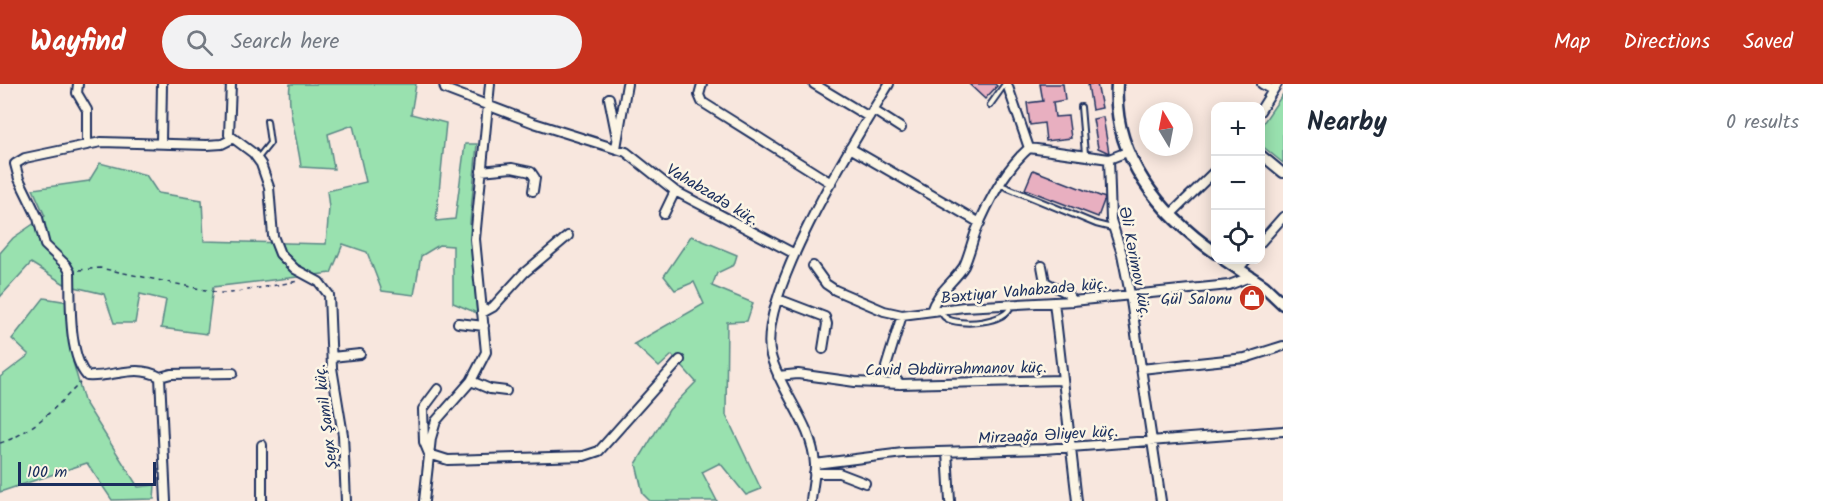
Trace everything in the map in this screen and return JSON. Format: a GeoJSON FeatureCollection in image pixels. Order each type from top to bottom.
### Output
{"type":"FeatureCollection","features":[{"type":"Feature","properties":{"kind":"main road"},"geometry":{"type":"LineString","coordinates":[[1117,84],[1119,123],[1127,152],[1147,186],[1170,215],[1211,250]]}},
{"type":"Feature","properties":{"kind":"main road"},"geometry":{"type":"LineString","coordinates":[[1230,264],[1283,303]]}},
{"type":"Feature","properties":{"kind":"street"},"geometry":{"type":"LineString","coordinates":[[78,84],[78,97],[86,104],[87,110],[87,144]]}},
{"type":"Feature","properties":{"kind":"street"},"geometry":{"type":"LineString","coordinates":[[161,142],[162,84]]}},
{"type":"Feature","properties":{"kind":"street"},"geometry":{"type":"LineString","coordinates":[[231,84],[228,122],[232,138],[258,158]]}},
{"type":"Feature","properties":{"kind":"street","name":"Vahabzadə küç."},"geometry":{"type":"LineString","coordinates":[[444,84],[445,89],[560,132],[616,148],[634,158],[675,191],[795,254]]}},
{"type":"Feature","properties":{"kind":"street"},"geometry":{"type":"LineString","coordinates":[[424,501],[429,454],[436,421],[471,381],[486,352],[475,239],[490,84]]}},
{"type":"Feature","properties":{"kind":"street"},"geometry":{"type":"LineString","coordinates":[[616,148],[627,84]]}},
{"type":"Feature","properties":{"kind":"street"},"geometry":{"type":"LineString","coordinates":[[702,84],[699,95],[702,102],[831,183]]}},
{"type":"Feature","properties":{"kind":"street"},"geometry":{"type":"LineString","coordinates":[[814,84],[901,128]]}},
{"type":"Feature","properties":{"kind":"street"},"geometry":{"type":"LineString","coordinates":[[811,501],[814,468],[802,422],[778,376],[768,338],[778,299],[818,203],[888,84]]}},
{"type":"Feature","properties":{"kind":"street"},"geometry":{"type":"LineString","coordinates":[[1006,84],[1029,148]]}},
{"type":"Feature","properties":{"kind":"street"},"geometry":{"type":"LineString","coordinates":[[1262,84],[1275,87],[1265,103]]}},
{"type":"Feature","properties":{"kind":"street"},"geometry":{"type":"LineString","coordinates":[[609,98],[618,139]]}},
{"type":"Feature","properties":{"kind":"street"},"geometry":{"type":"LineString","coordinates":[[232,138],[217,145],[161,142],[87,144],[25,158],[15,164],[38,218],[45,245],[66,265],[70,272],[76,355],[81,370],[87,376],[130,370],[154,373],[160,377],[171,374],[233,373]]}},
{"type":"Feature","properties":{"kind":"street"},"geometry":{"type":"LineString","coordinates":[[850,148],[980,223]]}},
{"type":"Feature","properties":{"kind":"street"},"geometry":{"type":"LineString","coordinates":[[1029,148],[1109,159],[1127,152]]}},
{"type":"Feature","properties":{"kind":"street"},"geometry":{"type":"LineString","coordinates":[[935,310],[938,296],[965,262],[980,223],[1001,185],[1016,161],[1029,148]]}},
{"type":"Feature","properties":{"kind":"street"},"geometry":{"type":"LineString","coordinates":[[1262,156],[1283,173]]}},
{"type":"Feature","properties":{"kind":"street","name":"Şeyx Şamil küç."},"geometry":{"type":"LineString","coordinates":[[258,158],[269,187],[276,246],[286,261],[324,286],[328,295],[332,357],[343,435],[346,501]]}},
{"type":"Feature","properties":{"kind":"street","name":"Əli Kərimov küç."},"geometry":{"type":"LineString","coordinates":[[1109,159],[1112,228],[1122,254],[1130,294],[1161,501]]}},
{"type":"Feature","properties":{"kind":"street"},"geometry":{"type":"LineString","coordinates":[[481,171],[512,168],[531,172],[535,178],[533,190]]}},
{"type":"Feature","properties":{"kind":"street"},"geometry":{"type":"LineString","coordinates":[[1170,215],[1211,174]]}},
{"type":"Feature","properties":{"kind":"street"},"geometry":{"type":"LineString","coordinates":[[664,214],[675,191]]}},
{"type":"Feature","properties":{"kind":"street"},"geometry":{"type":"LineString","coordinates":[[1265,237],[1283,217]]}},
{"type":"Feature","properties":{"kind":"street"},"geometry":{"type":"LineString","coordinates":[[482,313],[493,307],[524,273],[568,236]]}},
{"type":"Feature","properties":{"kind":"street"},"geometry":{"type":"LineString","coordinates":[[1238,269],[1242,264]]}},
{"type":"Feature","properties":{"kind":"street","name":"Bəxtiyar Vahabzadə küç."},"geometry":{"type":"LineString","coordinates":[[813,266],[826,284],[835,290],[884,311],[902,315],[935,310],[1073,301],[1229,285],[1250,277]]}},
{"type":"Feature","properties":{"kind":"street"},"geometry":{"type":"LineString","coordinates":[[1042,266],[1045,282],[1068,293],[1073,301]]}},
{"type":"Feature","properties":{"kind":"street"},"geometry":{"type":"LineString","coordinates":[[778,299],[825,317],[827,324],[823,349]]}},
{"type":"Feature","properties":{"kind":"street"},"geometry":{"type":"LineString","coordinates":[[1054,302],[1077,501]]}},
{"type":"Feature","properties":{"kind":"street"},"geometry":{"type":"LineString","coordinates":[[900,384],[899,380],[886,368],[886,361],[896,340],[902,315]]}},
{"type":"Feature","properties":{"kind":"street"},"geometry":{"type":"LineString","coordinates":[[458,323],[484,326]]}},
{"type":"Feature","properties":{"kind":"street"},"geometry":{"type":"LineString","coordinates":[[1142,369],[1245,358],[1283,346]]}},
{"type":"Feature","properties":{"kind":"street"},"geometry":{"type":"LineString","coordinates":[[332,357],[360,354]]}},
{"type":"Feature","properties":{"kind":"street"},"geometry":{"type":"LineString","coordinates":[[429,454],[448,460],[546,459],[584,456],[599,451],[680,360]]}},
{"type":"Feature","properties":{"kind":"street","name":"Cavid Əbdürrəhmanov küç."},"geometry":{"type":"LineString","coordinates":[[778,376],[798,374],[855,382],[900,384],[1062,380]]}},
{"type":"Feature","properties":{"kind":"street"},"geometry":{"type":"LineString","coordinates":[[160,377],[166,501]]}},
{"type":"Feature","properties":{"kind":"street"},"geometry":{"type":"LineString","coordinates":[[471,381],[489,389],[506,391]]}},
{"type":"Feature","properties":{"kind":"street"},"geometry":{"type":"LineString","coordinates":[[429,454],[422,432],[423,409],[438,389]]}},
{"type":"Feature","properties":{"kind":"street","name":"Mirzəağa Əliyev küç."},"geometry":{"type":"LineString","coordinates":[[814,468],[878,455],[1072,448],[1283,430]]}},
{"type":"Feature","properties":{"kind":"street"},"geometry":{"type":"LineString","coordinates":[[262,445],[262,501]]}},
{"type":"Feature","properties":{"kind":"street"},"geometry":{"type":"LineString","coordinates":[[947,452],[950,501]]}},
{"type":"Feature","properties":{"kind":"street"},"geometry":{"type":"LineString","coordinates":[[814,468],[839,473],[865,483]]}},
{"type":"Feature","properties":{"kind":"lane"},"geometry":{"type":"LineString","coordinates":[[990,105],[1006,84]]}},
{"type":"Feature","properties":{"kind":"lane"},"geometry":{"type":"LineString","coordinates":[[1080,107],[1085,154]]}},
{"type":"Feature","properties":{"kind":"lane"},"geometry":{"type":"LineString","coordinates":[[258,158],[270,143],[267,121]]}},
{"type":"Feature","properties":{"kind":"lane"},"geometry":{"type":"LineString","coordinates":[[1001,185],[1096,224],[1112,228]]}},
{"type":"Feature","properties":{"kind":"lane"},"geometry":{"type":"LineString","coordinates":[[935,310],[952,321],[993,320],[1006,314],[1011,304]]}},
{"type":"Feature","properties":{"kind":"path"},"geometry":{"type":"LineString","coordinates":[[70,272],[100,268],[231,293],[302,280],[308,276]]}},
{"type":"Feature","properties":{"kind":"path"},"geometry":{"type":"LineString","coordinates":[[0,443],[18,436],[62,401],[87,376]]}},
{"type":"Feature","properties":{"kind":"green space"},"geometry":{"type":"Polygon","coordinates":[[[290,84],[416,84],[411,114],[446,123],[436,221],[455,219],[465,144],[477,144],[470,223],[477,313],[453,303],[453,246],[439,245],[421,256],[414,295],[382,291],[367,252],[343,244],[331,273],[213,287],[207,334],[161,328],[166,300],[140,294],[135,323],[114,323],[104,294],[66,285],[31,263],[0,297],[0,253],[13,238],[45,216],[33,189],[89,181],[100,163],[146,175],[158,193],[202,200],[204,241],[326,244],[329,208],[327,191],[366,182],[353,125],[328,134],[334,169],[301,167],[291,115],[290,84]]]}},
{"type":"Feature","properties":{"kind":"green space"},"geometry":{"type":"Polygon","coordinates":[[[1283,94],[1283,163],[1265,148],[1265,120],[1283,94]]]}},
{"type":"Feature","properties":{"kind":"green space"},"geometry":{"type":"Polygon","coordinates":[[[691,236],[737,255],[734,265],[717,273],[712,286],[753,303],[747,321],[727,322],[726,415],[761,489],[746,495],[720,463],[702,472],[717,501],[650,501],[643,494],[636,464],[669,410],[696,382],[672,355],[659,367],[634,344],[704,304],[694,282],[675,290],[664,276],[691,236]]]}},
{"type":"Feature","properties":{"kind":"green space"},"geometry":{"type":"Polygon","coordinates":[[[44,298],[68,302],[73,362],[84,401],[138,487],[155,485],[154,499],[112,500],[87,463],[0,492],[0,377],[29,355],[12,339],[44,298]]]}},
{"type":"Feature","properties":{"kind":"building"},"geometry":{"type":"Polygon","coordinates":[[[969,84],[995,84],[997,86],[985,99],[969,84]]]}},
{"type":"Feature","properties":{"kind":"building"},"geometry":{"type":"Polygon","coordinates":[[[1040,84],[1063,84],[1065,100],[1053,102],[1055,117],[1068,116],[1071,138],[1046,141],[1044,123],[1030,125],[1027,103],[1043,101],[1040,84]]]}},
{"type":"Feature","properties":{"kind":"building"},"geometry":{"type":"Polygon","coordinates":[[[1088,84],[1097,84],[1102,108],[1092,110],[1088,84]]]}},
{"type":"Feature","properties":{"kind":"building"},"geometry":{"type":"Polygon","coordinates":[[[1103,117],[1109,153],[1098,148],[1093,119],[1103,117]]]}},
{"type":"Feature","properties":{"kind":"building"},"geometry":{"type":"Polygon","coordinates":[[[1033,170],[1105,198],[1098,217],[1025,189],[1033,170]]]}},
{"type":"Feature","properties":{"kind":"place","name":"Gül Salonu"},"geometry":{"type":"Point","coordinates":[1252,298]}}]}
